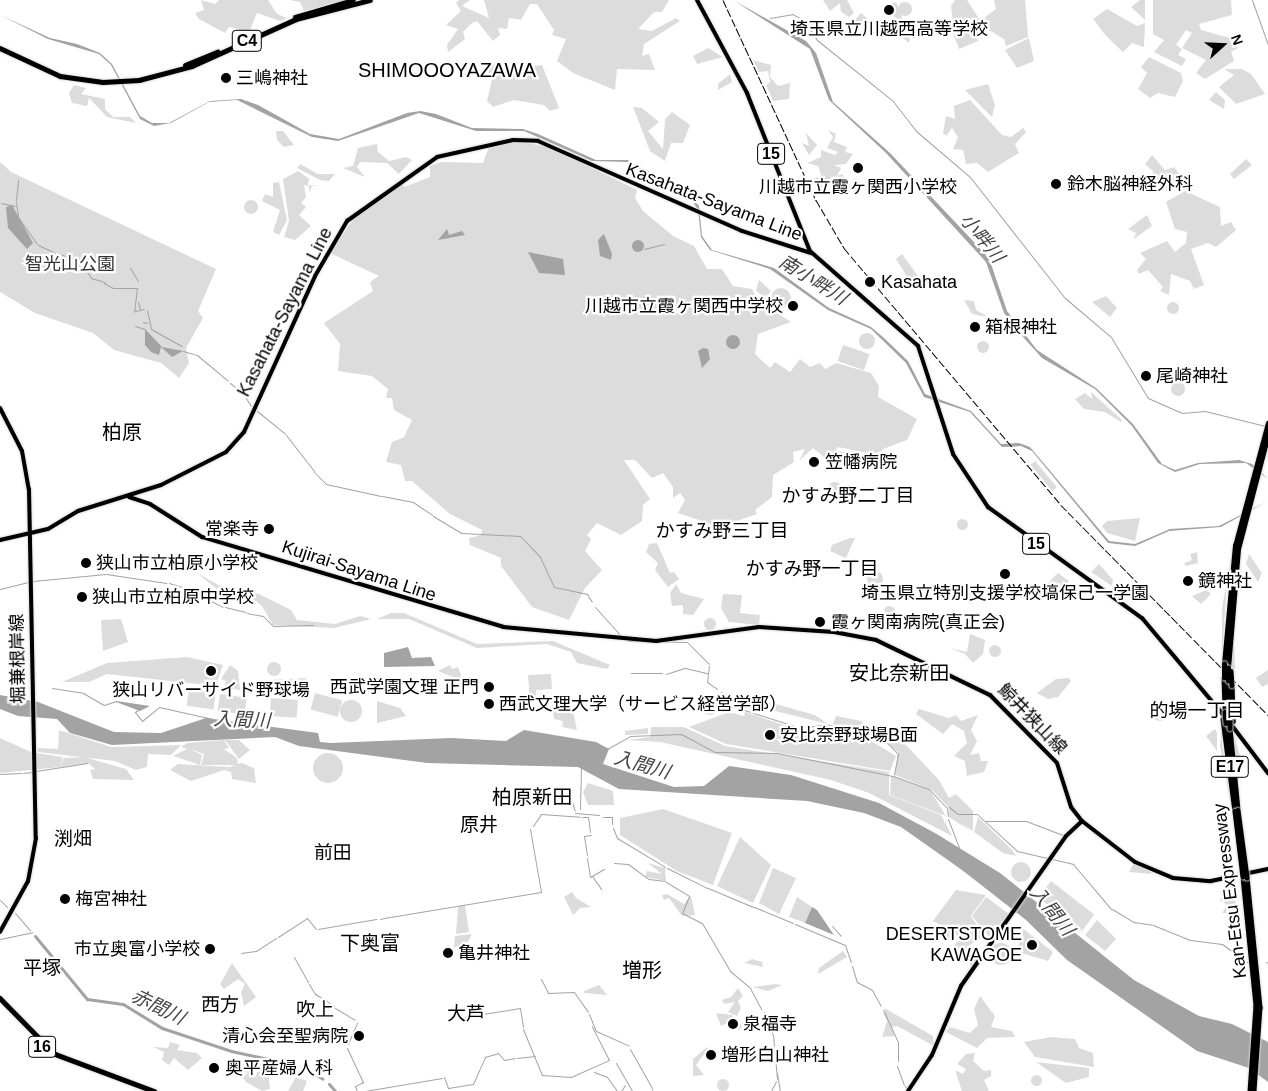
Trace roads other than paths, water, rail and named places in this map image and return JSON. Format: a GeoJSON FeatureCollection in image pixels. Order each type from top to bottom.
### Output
{"type":"FeatureCollection","features":[{"type":"Feature","properties":{"kind":"highway","name":"C4"},"geometry":{"type":"LineString","coordinates":[[121,81],[176,68],[295,16],[353,0]]}},
{"type":"Feature","properties":{"kind":"highway","name":"C4"},"geometry":{"type":"LineString","coordinates":[[0,46],[61,73],[121,81],[180,70],[296,19],[370,0]]}},
{"type":"Feature","properties":{"kind":"highway","name":"Kan-Etsu Expressway"},"geometry":{"type":"LineString","coordinates":[[1236,811],[1228,681],[1228,592],[1243,514],[1268,423]]}},
{"type":"Feature","properties":{"kind":"highway","name":"Kan-Etsu Expressway"},"geometry":{"type":"LineString","coordinates":[[1262,447],[1268,435]]}},
{"type":"Feature","properties":{"kind":"highway","name":"Kan-Etsu Expressway"},"geometry":{"type":"LineString","coordinates":[[1228,668],[1229,636],[1243,514]]}},
{"type":"Feature","properties":{"kind":"highway"},"geometry":{"type":"LineString","coordinates":[[1228,668],[1228,681]]}},
{"type":"Feature","properties":{"kind":"highway","name":"Kan-Etsu Expressway"},"geometry":{"type":"LineString","coordinates":[[1228,681],[1225,693],[1225,721],[1257,976],[1254,1091]]}},
{"type":"Feature","properties":{"kind":"highway","name":"Kan-Etsu Expressway"},"geometry":{"type":"LineString","coordinates":[[1250,1091],[1257,976]]}},
{"type":"Feature","properties":{"kind":"highway","name":"16"},"geometry":{"type":"LineString","coordinates":[[0,1000],[35,1041],[57,1057],[148,1091]]}},
{"type":"Feature","properties":{"kind":"highway","name":"16"},"geometry":{"type":"LineString","coordinates":[[0,1000],[55,1054],[154,1091]]}},
{"type":"Feature","properties":{"kind":"main road","name":"15"},"geometry":{"type":"LineString","coordinates":[[696,0],[747,93],[811,253],[916,343],[953,454],[993,513],[1147,622],[1268,773]]}},
{"type":"Feature","properties":{"kind":"main road","name":"Kasahata-Sayama Line"},"geometry":{"type":"LineString","coordinates":[[129,497],[221,455],[241,436],[315,276],[347,221],[426,161],[508,141],[538,141],[702,215],[811,253]]}},
{"type":"Feature","properties":{"kind":"main road","name":"堀兼根岸線"},"geometry":{"type":"LineString","coordinates":[[0,408],[24,458],[30,533],[35,782],[34,860],[12,913],[0,931]]}},
{"type":"Feature","properties":{"kind":"main road"},"geometry":{"type":"LineString","coordinates":[[0,540],[53,527],[78,511],[129,497]]}},
{"type":"Feature","properties":{"kind":"main road","name":"Kujirai-Sayama Line"},"geometry":{"type":"LineString","coordinates":[[129,497],[150,504],[202,537],[503,627],[656,641],[761,627],[829,631],[876,640],[990,695],[1057,763],[1071,806],[1082,821]]}},
{"type":"Feature","properties":{"kind":"main road"},"geometry":{"type":"LineString","coordinates":[[908,1091],[932,1055],[952,1003],[972,972],[1082,821],[1135,862],[1173,878],[1211,880],[1268,869]]}},
{"type":"Feature","properties":{"kind":"waterway"},"geometry":{"type":"LineString","coordinates":[[1252,0],[1268,45]]}},
{"type":"Feature","properties":{"kind":"waterway"},"geometry":{"type":"LineString","coordinates":[[770,18],[792,14],[804,20],[817,40],[892,100],[916,131],[970,177],[1065,298],[1111,337],[1148,398],[1182,413],[1205,411],[1265,426]]}},
{"type":"Feature","properties":{"kind":"waterway"},"geometry":{"type":"LineString","coordinates":[[16,200],[18,180]]}},
{"type":"Feature","properties":{"kind":"waterway"},"geometry":{"type":"LineString","coordinates":[[16,202],[18,217],[37,244]]}},
{"type":"Feature","properties":{"kind":"waterway"},"geometry":{"type":"LineString","coordinates":[[1,203],[15,206]]}},
{"type":"Feature","properties":{"kind":"waterway"},"geometry":{"type":"LineString","coordinates":[[644,249],[664,244]]}},
{"type":"Feature","properties":{"kind":"waterway"},"geometry":{"type":"LineString","coordinates":[[38,245],[55,253]]}},
{"type":"Feature","properties":{"kind":"waterway"},"geometry":{"type":"LineString","coordinates":[[46,253],[58,259]]}},
{"type":"Feature","properties":{"kind":"waterway"},"geometry":{"type":"LineString","coordinates":[[56,253],[80,261],[91,278],[104,282]]}},
{"type":"Feature","properties":{"kind":"waterway"},"geometry":{"type":"LineString","coordinates":[[130,268],[138,281]]}},
{"type":"Feature","properties":{"kind":"waterway"},"geometry":{"type":"LineString","coordinates":[[104,283],[113,288],[137,288],[134,312]]}},
{"type":"Feature","properties":{"kind":"waterway"},"geometry":{"type":"LineString","coordinates":[[138,302],[140,309]]}},
{"type":"Feature","properties":{"kind":"waterway"},"geometry":{"type":"LineString","coordinates":[[135,311],[144,309]]}},
{"type":"Feature","properties":{"kind":"waterway"},"geometry":{"type":"LineString","coordinates":[[147,310],[151,329],[182,346]]}},
{"type":"Feature","properties":{"kind":"waterway"},"geometry":{"type":"LineString","coordinates":[[143,322],[147,323]]}},
{"type":"Feature","properties":{"kind":"waterway"},"geometry":{"type":"LineString","coordinates":[[135,326],[145,329]]}},
{"type":"Feature","properties":{"kind":"waterway"},"geometry":{"type":"LineString","coordinates":[[183,351],[197,355],[228,381]]}},
{"type":"Feature","properties":{"kind":"waterway"},"geometry":{"type":"LineString","coordinates":[[230,383],[243,393]]}},
{"type":"Feature","properties":{"kind":"waterway"},"geometry":{"type":"LineString","coordinates":[[244,395],[251,406]]}},
{"type":"Feature","properties":{"kind":"waterway"},"geometry":{"type":"LineString","coordinates":[[257,411],[285,434]]}},
{"type":"Feature","properties":{"kind":"waterway"},"geometry":{"type":"LineString","coordinates":[[286,435],[314,471]]}},
{"type":"Feature","properties":{"kind":"waterway"},"geometry":{"type":"LineString","coordinates":[[314,472],[326,484],[381,496]]}},
{"type":"Feature","properties":{"kind":"waterway"},"geometry":{"type":"LineString","coordinates":[[382,496],[413,502],[432,515]]}},
{"type":"Feature","properties":{"kind":"waterway"},"geometry":{"type":"LineString","coordinates":[[433,516],[461,533],[520,536],[540,557],[554,587],[587,594],[592,602]]}},
{"type":"Feature","properties":{"kind":"waterway"},"geometry":{"type":"LineString","coordinates":[[33,581],[106,574],[166,583]]}},
{"type":"Feature","properties":{"kind":"waterway"},"geometry":{"type":"LineString","coordinates":[[0,589],[28,582]]}},
{"type":"Feature","properties":{"kind":"waterway"},"geometry":{"type":"LineString","coordinates":[[169,583],[192,590]]}},
{"type":"Feature","properties":{"kind":"waterway"},"geometry":{"type":"LineString","coordinates":[[193,591],[209,600]]}},
{"type":"Feature","properties":{"kind":"waterway"},"geometry":{"type":"LineString","coordinates":[[211,601],[223,607]]}},
{"type":"Feature","properties":{"kind":"waterway"},"geometry":{"type":"LineString","coordinates":[[225,607],[245,612]]}},
{"type":"Feature","properties":{"kind":"waterway"},"geometry":{"type":"LineString","coordinates":[[595,607],[622,637]]}},
{"type":"Feature","properties":{"kind":"waterway"},"geometry":{"type":"LineString","coordinates":[[247,613],[263,616],[273,626],[313,625]]}},
{"type":"Feature","properties":{"kind":"waterway"},"geometry":{"type":"LineString","coordinates":[[628,641],[687,642],[709,664]]}},
{"type":"Feature","properties":{"kind":"waterway"},"geometry":{"type":"LineString","coordinates":[[709,666],[707,682],[717,689]]}},
{"type":"Feature","properties":{"kind":"waterway"},"geometry":{"type":"LineString","coordinates":[[666,674],[685,668],[707,673]]}},
{"type":"Feature","properties":{"kind":"waterway"},"geometry":{"type":"LineString","coordinates":[[631,673],[662,673]]}},
{"type":"Feature","properties":{"kind":"waterway"},"geometry":{"type":"LineString","coordinates":[[52,688],[83,693],[104,705],[116,701]]}},
{"type":"Feature","properties":{"kind":"waterway"},"geometry":{"type":"LineString","coordinates":[[721,692],[741,709],[807,730]]}},
{"type":"Feature","properties":{"kind":"waterway","name":"入間川"},"geometry":{"type":"LineString","coordinates":[[138,710],[135,712],[142,721],[159,707],[213,719]]}},
{"type":"Feature","properties":{"kind":"waterway"},"geometry":{"type":"LineString","coordinates":[[809,727],[825,724],[881,736],[898,754],[894,775]]}},
{"type":"Feature","properties":{"kind":"waterway","name":"入間川"},"geometry":{"type":"LineString","coordinates":[[607,749],[630,736],[681,734],[715,752],[777,753],[893,776],[929,789],[947,808]]}},
{"type":"Feature","properties":{"kind":"waterway"},"geometry":{"type":"LineString","coordinates":[[36,771],[87,763]]}},
{"type":"Feature","properties":{"kind":"waterway"},"geometry":{"type":"LineString","coordinates":[[580,809],[581,767]]}},
{"type":"Feature","properties":{"kind":"waterway"},"geometry":{"type":"LineString","coordinates":[[23,773],[32,772]]}},
{"type":"Feature","properties":{"kind":"waterway"},"geometry":{"type":"LineString","coordinates":[[0,774],[21,773]]}},
{"type":"Feature","properties":{"kind":"waterway"},"geometry":{"type":"LineString","coordinates":[[572,802],[575,811]]}},
{"type":"Feature","properties":{"kind":"waterway"},"geometry":{"type":"LineString","coordinates":[[949,807],[958,814],[976,814]]}},
{"type":"Feature","properties":{"kind":"waterway"},"geometry":{"type":"LineString","coordinates":[[947,809],[948,816]]}},
{"type":"Feature","properties":{"kind":"waterway"},"geometry":{"type":"LineString","coordinates":[[575,813],[599,815]]}},
{"type":"Feature","properties":{"kind":"waterway"},"geometry":{"type":"LineString","coordinates":[[533,826],[541,814],[580,817]]}},
{"type":"Feature","properties":{"kind":"waterway"},"geometry":{"type":"LineString","coordinates":[[977,814],[1017,851],[1048,858]]}},
{"type":"Feature","properties":{"kind":"waterway"},"geometry":{"type":"LineString","coordinates":[[582,817],[588,817],[590,832]]}},
{"type":"Feature","properties":{"kind":"waterway"},"geometry":{"type":"LineString","coordinates":[[603,817],[612,817],[612,824]]}},
{"type":"Feature","properties":{"kind":"waterway"},"geometry":{"type":"LineString","coordinates":[[948,819],[959,848]]}},
{"type":"Feature","properties":{"kind":"waterway"},"geometry":{"type":"LineString","coordinates":[[986,821],[1026,821],[1063,835]]}},
{"type":"Feature","properties":{"kind":"waterway"},"geometry":{"type":"LineString","coordinates":[[613,828],[617,838],[665,867]]}},
{"type":"Feature","properties":{"kind":"waterway"},"geometry":{"type":"LineString","coordinates":[[390,917],[541,892],[530,829]]}},
{"type":"Feature","properties":{"kind":"waterway"},"geometry":{"type":"LineString","coordinates":[[587,855],[584,836],[591,835]]}},
{"type":"Feature","properties":{"kind":"waterway"},"geometry":{"type":"LineString","coordinates":[[587,858],[590,877],[604,869]]}},
{"type":"Feature","properties":{"kind":"waterway"},"geometry":{"type":"LineString","coordinates":[[1052,859],[1073,864],[1111,909]]}},
{"type":"Feature","properties":{"kind":"waterway"},"geometry":{"type":"LineString","coordinates":[[614,863],[628,864],[649,879],[665,881]]}},
{"type":"Feature","properties":{"kind":"waterway"},"geometry":{"type":"LineString","coordinates":[[667,868],[707,888]]}},
{"type":"Feature","properties":{"kind":"waterway"},"geometry":{"type":"LineString","coordinates":[[592,876],[601,889]]}},
{"type":"Feature","properties":{"kind":"waterway"},"geometry":{"type":"LineString","coordinates":[[666,882],[689,896],[682,913],[702,923],[730,971],[750,988],[761,1009]]}},
{"type":"Feature","properties":{"kind":"waterway"},"geometry":{"type":"LineString","coordinates":[[708,888],[753,907]]}},
{"type":"Feature","properties":{"kind":"waterway"},"geometry":{"type":"LineString","coordinates":[[0,900],[7,907]]}},
{"type":"Feature","properties":{"kind":"waterway"},"geometry":{"type":"LineString","coordinates":[[754,907],[793,923]]}},
{"type":"Feature","properties":{"kind":"waterway"},"geometry":{"type":"LineString","coordinates":[[1112,909],[1134,922],[1152,925]]}},
{"type":"Feature","properties":{"kind":"waterway"},"geometry":{"type":"LineString","coordinates":[[15,913],[30,930]]}},
{"type":"Feature","properties":{"kind":"waterway"},"geometry":{"type":"LineString","coordinates":[[380,919],[389,917]]}},
{"type":"Feature","properties":{"kind":"waterway"},"geometry":{"type":"LineString","coordinates":[[278,937],[307,918],[316,929]]}},
{"type":"Feature","properties":{"kind":"waterway"},"geometry":{"type":"LineString","coordinates":[[318,929],[376,919]]}},
{"type":"Feature","properties":{"kind":"waterway"},"geometry":{"type":"LineString","coordinates":[[795,924],[845,945],[851,962]]}},
{"type":"Feature","properties":{"kind":"waterway"},"geometry":{"type":"LineString","coordinates":[[1153,925],[1190,940],[1222,944],[1247,962]]}},
{"type":"Feature","properties":{"kind":"waterway"},"geometry":{"type":"LineString","coordinates":[[832,926],[841,936]]}},
{"type":"Feature","properties":{"kind":"waterway"},"geometry":{"type":"LineString","coordinates":[[0,939],[32,932]]}},
{"type":"Feature","properties":{"kind":"waterway","name":"赤間川"},"geometry":{"type":"LineString","coordinates":[[35,936],[87,999],[123,1004],[162,1028],[231,1051],[296,1065]]}},
{"type":"Feature","properties":{"kind":"waterway"},"geometry":{"type":"LineString","coordinates":[[241,953],[256,951],[276,938]]}},
{"type":"Feature","properties":{"kind":"waterway"},"geometry":{"type":"LineString","coordinates":[[294,957],[308,982]]}},
{"type":"Feature","properties":{"kind":"waterway"},"geometry":{"type":"LineString","coordinates":[[852,966],[857,982],[872,990],[881,1006]]}},
{"type":"Feature","properties":{"kind":"waterway"},"geometry":{"type":"LineString","coordinates":[[541,979],[548,993],[574,992],[588,1012]]}},
{"type":"Feature","properties":{"kind":"waterway"},"geometry":{"type":"LineString","coordinates":[[309,984],[315,994],[327,1001]]}},
{"type":"Feature","properties":{"kind":"waterway"},"geometry":{"type":"LineString","coordinates":[[328,1002],[334,1006]]}},
{"type":"Feature","properties":{"kind":"waterway"},"geometry":{"type":"LineString","coordinates":[[335,1008],[355,1020]]}},
{"type":"Feature","properties":{"kind":"waterway"},"geometry":{"type":"LineString","coordinates":[[464,1017],[520,1008],[523,1027]]}},
{"type":"Feature","properties":{"kind":"waterway"},"geometry":{"type":"LineString","coordinates":[[764,1012],[773,1035],[777,1079]]}},
{"type":"Feature","properties":{"kind":"waterway"},"geometry":{"type":"LineString","coordinates":[[884,1012],[898,1042],[898,1061]]}},
{"type":"Feature","properties":{"kind":"waterway"},"geometry":{"type":"LineString","coordinates":[[589,1014],[596,1031],[629,1046]]}},
{"type":"Feature","properties":{"kind":"waterway"},"geometry":{"type":"LineString","coordinates":[[348,1044],[357,1023]]}},
{"type":"Feature","properties":{"kind":"waterway"},"geometry":{"type":"LineString","coordinates":[[523,1029],[542,1075],[571,1077],[609,1060],[592,1026]]}},
{"type":"Feature","properties":{"kind":"waterway"},"geometry":{"type":"LineString","coordinates":[[347,1048],[363,1082],[355,1086],[357,1091]]}},
{"type":"Feature","properties":{"kind":"waterway"},"geometry":{"type":"LineString","coordinates":[[630,1049],[652,1088]]}},
{"type":"Feature","properties":{"kind":"waterway"},"geometry":{"type":"LineString","coordinates":[[444,1077],[448,1088],[473,1084],[485,1057],[498,1053],[504,1060],[515,1058]]}},
{"type":"Feature","properties":{"kind":"waterway"},"geometry":{"type":"LineString","coordinates":[[517,1058],[535,1056]]}},
{"type":"Feature","properties":{"kind":"waterway"},"geometry":{"type":"LineString","coordinates":[[616,1063],[632,1091]]}},
{"type":"Feature","properties":{"kind":"waterway"},"geometry":{"type":"LineString","coordinates":[[897,1066],[904,1085]]}},
{"type":"Feature","properties":{"kind":"waterway","name":"赤間川"},"geometry":{"type":"LineString","coordinates":[[308,1070],[323,1079]]}},
{"type":"Feature","properties":{"kind":"waterway"},"geometry":{"type":"LineString","coordinates":[[594,1072],[607,1077],[617,1091]]}},
{"type":"Feature","properties":{"kind":"waterway"},"geometry":{"type":"LineString","coordinates":[[777,1073],[780,1091]]}},
{"type":"Feature","properties":{"kind":"waterway"},"geometry":{"type":"LineString","coordinates":[[365,1091],[442,1078]]}},
{"type":"Feature","properties":{"kind":"waterway"},"geometry":{"type":"LineString","coordinates":[[771,1091],[776,1081]]}},
{"type":"Feature","properties":{"kind":"waterway","name":"赤間川"},"geometry":{"type":"LineString","coordinates":[[329,1084],[335,1091]]}},
{"type":"Feature","properties":{"kind":"waterway"},"geometry":{"type":"LineString","coordinates":[[621,1091],[625,1085]]}},
{"type":"Feature","properties":{"kind":"railway"},"geometry":{"type":"LineString","coordinates":[[723,0],[816,200],[844,248],[1061,505],[1268,715]]}},
{"type":"Feature","properties":{"kind":"place","name":"埼玉県立川越西高等学校"},"geometry":{"type":"Point","coordinates":[889,10]}},
{"type":"Feature","properties":{"kind":"place","name":"三嶋神社"},"geometry":{"type":"Point","coordinates":[226,78]}},
{"type":"Feature","properties":{"kind":"place","name":"川越市立霞ヶ関西小学校"},"geometry":{"type":"Point","coordinates":[858,168]}},
{"type":"Feature","properties":{"kind":"place","name":"鈴木脳神経外科"},"geometry":{"type":"Point","coordinates":[1056,184]}},
{"type":"Feature","properties":{"kind":"place","name":"Kasahata"},"geometry":{"type":"Point","coordinates":[870,282]}},
{"type":"Feature","properties":{"kind":"place","name":"川越市立霞ヶ関西中学校"},"geometry":{"type":"Point","coordinates":[793,306]}},
{"type":"Feature","properties":{"kind":"place","name":"箱根神社"},"geometry":{"type":"Point","coordinates":[975,327]}},
{"type":"Feature","properties":{"kind":"place","name":"尾崎神社"},"geometry":{"type":"Point","coordinates":[1146,376]}},
{"type":"Feature","properties":{"kind":"place","name":"笠幡病院"},"geometry":{"type":"Point","coordinates":[814,462]}},
{"type":"Feature","properties":{"kind":"place","name":"常楽寺"},"geometry":{"type":"Point","coordinates":[269,529]}},
{"type":"Feature","properties":{"kind":"place","name":"狭山市立柏原小学校"},"geometry":{"type":"Point","coordinates":[86,563]}},
{"type":"Feature","properties":{"kind":"place","name":"埼玉県立特別支援学校塙保己一学園"},"geometry":{"type":"Point","coordinates":[1005,574]}},
{"type":"Feature","properties":{"kind":"place","name":"鏡神社"},"geometry":{"type":"Point","coordinates":[1188,581]}},
{"type":"Feature","properties":{"kind":"place","name":"狭山市立柏原中学校"},"geometry":{"type":"Point","coordinates":[82,597]}},
{"type":"Feature","properties":{"kind":"place","name":"霞ヶ関南病院(真正会)"},"geometry":{"type":"Point","coordinates":[820,622]}},
{"type":"Feature","properties":{"kind":"place","name":"狭山リバーサイド野球場"},"geometry":{"type":"Point","coordinates":[211,671]}},
{"type":"Feature","properties":{"kind":"place","name":"西武学園文理 正門"},"geometry":{"type":"Point","coordinates":[489,687]}},
{"type":"Feature","properties":{"kind":"place","name":"西武文理大学（サービス経営学部）"},"geometry":{"type":"Point","coordinates":[489,704]}},
{"type":"Feature","properties":{"kind":"place","name":"安比奈野球場B面"},"geometry":{"type":"Point","coordinates":[770,735]}},
{"type":"Feature","properties":{"kind":"place","name":"梅宮神社"},"geometry":{"type":"Point","coordinates":[65,899]}},
{"type":"Feature","properties":{"kind":"place","name":"DESERTSTOME KAWAGOE"},"geometry":{"type":"Point","coordinates":[1032,945]}},
{"type":"Feature","properties":{"kind":"place","name":"市立奥富小学校"},"geometry":{"type":"Point","coordinates":[210,949]}},
{"type":"Feature","properties":{"kind":"place","name":"亀井神社"},"geometry":{"type":"Point","coordinates":[448,953]}},
{"type":"Feature","properties":{"kind":"place","name":"泉福寺"},"geometry":{"type":"Point","coordinates":[733,1024]}},
{"type":"Feature","properties":{"kind":"place","name":"清心会至聖病院"},"geometry":{"type":"Point","coordinates":[359,1036]}},
{"type":"Feature","properties":{"kind":"place","name":"増形白山神社"},"geometry":{"type":"Point","coordinates":[711,1055]}},
{"type":"Feature","properties":{"kind":"place","name":"奥平産婦人科"},"geometry":{"type":"Point","coordinates":[214,1068]}},
{"type":"Feature","properties":{"kind":"district","name":"SHIMOOOYAZAWA"},"geometry":{"type":"Point","coordinates":[447,70]}},
{"type":"Feature","properties":{"kind":"district","name":"柏原"},"geometry":{"type":"Point","coordinates":[122,432]}},
{"type":"Feature","properties":{"kind":"district","name":"かすみ野二丁目"},"geometry":{"type":"Point","coordinates":[848,496]}},
{"type":"Feature","properties":{"kind":"district","name":"かすみ野三丁目"},"geometry":{"type":"Point","coordinates":[722,531]}},
{"type":"Feature","properties":{"kind":"district","name":"かすみ野一丁目"},"geometry":{"type":"Point","coordinates":[812,569]}},
{"type":"Feature","properties":{"kind":"district","name":"安比奈新田"},"geometry":{"type":"Point","coordinates":[899,673]}},
{"type":"Feature","properties":{"kind":"district","name":"的場一丁目"},"geometry":{"type":"Point","coordinates":[1197,711]}},
{"type":"Feature","properties":{"kind":"district","name":"柏原新田"},"geometry":{"type":"Point","coordinates":[532,797]}},
{"type":"Feature","properties":{"kind":"district","name":"原井"},"geometry":{"type":"Point","coordinates":[479,825]}},
{"type":"Feature","properties":{"kind":"district","name":"渕畑"},"geometry":{"type":"Point","coordinates":[73,839]}},
{"type":"Feature","properties":{"kind":"district","name":"前田"},"geometry":{"type":"Point","coordinates":[333,853]}},
{"type":"Feature","properties":{"kind":"district","name":"下奥富"},"geometry":{"type":"Point","coordinates":[370,943]}},
{"type":"Feature","properties":{"kind":"district","name":"平塚"},"geometry":{"type":"Point","coordinates":[42,968]}},
{"type":"Feature","properties":{"kind":"district","name":"増形"},"geometry":{"type":"Point","coordinates":[642,970]}},
{"type":"Feature","properties":{"kind":"district","name":"西方"},"geometry":{"type":"Point","coordinates":[220,1005]}},
{"type":"Feature","properties":{"kind":"district","name":"吹上"},"geometry":{"type":"Point","coordinates":[315,1010]}},
{"type":"Feature","properties":{"kind":"district","name":"大芦"},"geometry":{"type":"Point","coordinates":[466,1014]}},
{"type":"Feature","properties":{"kind":"water label","name":"小畔川"},"geometry":{"type":"Point","coordinates":[982,238]}},
{"type":"Feature","properties":{"kind":"water label","name":"南小畔川"},"geometry":{"type":"Point","coordinates":[813,280]}},
{"type":"Feature","properties":{"kind":"park label","name":"智光山公園"},"geometry":{"type":"Point","coordinates":[70,264]}}]}
